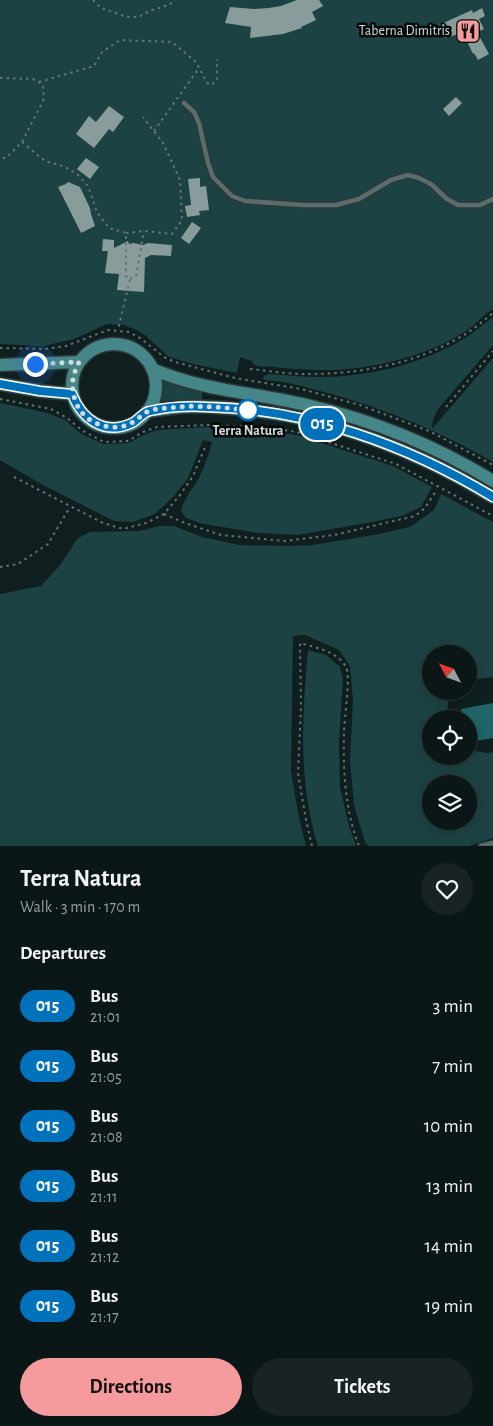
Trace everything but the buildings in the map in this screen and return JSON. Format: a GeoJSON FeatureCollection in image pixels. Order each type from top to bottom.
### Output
{"type":"FeatureCollection","features":[{"type":"Feature","properties":{"kind":"main road"},"geometry":{"type":"LineString","coordinates":[[113,344],[133,348],[142,354],[152,369],[156,384],[154,395],[147,411],[132,423],[120,427],[107,427],[95,423],[85,416],[77,406],[72,394],[74,372],[79,362],[94,349],[113,344]]}},
{"type":"Feature","properties":{"kind":"main road"},"geometry":{"type":"LineString","coordinates":[[0,365],[79,362]]}},
{"type":"Feature","properties":{"kind":"main road"},"geometry":{"type":"LineString","coordinates":[[152,369],[167,376],[208,387],[311,406],[386,428],[448,455],[493,481]]}},
{"type":"Feature","properties":{"kind":"main road"},"geometry":{"type":"LineString","coordinates":[[0,384],[72,394]]}},
{"type":"Feature","properties":{"kind":"main road"},"geometry":{"type":"LineString","coordinates":[[147,411],[182,407],[207,407],[271,413],[348,430],[417,456],[493,497]]}},
{"type":"Feature","properties":{"kind":"lane"},"geometry":{"type":"LineString","coordinates":[[184,103],[194,112],[199,123],[213,178],[232,196],[245,201],[336,205],[359,199],[391,180],[408,175],[431,184],[447,199],[458,205],[480,205],[493,199]]}},
{"type":"Feature","properties":{"kind":"lane"},"geometry":{"type":"LineString","coordinates":[[481,846],[493,843]]}},
{"type":"Feature","properties":{"kind":"path"},"geometry":{"type":"LineString","coordinates":[[93,0],[101,8],[127,17],[139,17],[149,11],[169,5],[175,0]]}},
{"type":"Feature","properties":{"kind":"path"},"geometry":{"type":"LineString","coordinates":[[39,82],[94,66],[102,52],[120,40],[172,42],[196,62],[207,83],[212,84],[217,79],[217,59]]}},
{"type":"Feature","properties":{"kind":"path"},"geometry":{"type":"LineString","coordinates":[[185,88],[199,68]]}},
{"type":"Feature","properties":{"kind":"path"},"geometry":{"type":"LineString","coordinates":[[0,78],[33,79],[43,86],[44,100],[22,142],[7,157],[0,159]]}},
{"type":"Feature","properties":{"kind":"path"},"geometry":{"type":"LineString","coordinates":[[154,130],[172,106]]}},
{"type":"Feature","properties":{"kind":"path"},"geometry":{"type":"LineString","coordinates":[[22,142],[45,161],[63,166],[77,174],[88,186],[97,212],[109,228],[126,233],[172,234],[182,220],[180,180],[163,143],[143,117]]}},
{"type":"Feature","properties":{"kind":"path"},"geometry":{"type":"LineString","coordinates":[[118,330],[130,280],[136,276],[144,232]]}},
{"type":"Feature","properties":{"kind":"path"},"geometry":{"type":"LineString","coordinates":[[126,233],[126,276],[130,280]]}},
{"type":"Feature","properties":{"kind":"path"},"geometry":{"type":"LineString","coordinates":[[250,369],[307,374],[378,369],[419,356],[454,341],[493,313]]}},
{"type":"Feature","properties":{"kind":"path"},"geometry":{"type":"LineString","coordinates":[[446,407],[493,350]]}},
{"type":"Feature","properties":{"kind":"path"},"geometry":{"type":"LineString","coordinates":[[0,399],[51,409],[67,418],[83,431],[104,442],[128,441],[143,432],[158,427],[207,425],[263,427],[297,432],[396,464],[493,516]]}},
{"type":"Feature","properties":{"kind":"path"},"geometry":{"type":"LineString","coordinates":[[14,477],[103,523],[122,529],[146,523],[164,514],[193,476],[206,445]]}},
{"type":"Feature","properties":{"kind":"path"},"geometry":{"type":"LineString","coordinates":[[164,514],[221,535],[285,541],[334,535],[414,516],[425,508],[436,491]]}},
{"type":"Feature","properties":{"kind":"path"},"geometry":{"type":"LineString","coordinates":[[0,567],[18,564],[48,544],[71,506]]}},
{"type":"Feature","properties":{"kind":"path"},"geometry":{"type":"LineString","coordinates":[[312,846],[298,773],[301,707],[300,642],[339,657],[347,669],[344,731],[345,782],[352,829],[359,846]]}},
{"type":"Feature","properties":{"kind":"shaded area"},"geometry":{"type":"Polygon","coordinates":[[[0,0],[493,0],[493,309],[466,331],[433,348],[396,361],[338,370],[304,370],[258,366],[253,364],[252,361],[240,357],[237,373],[193,364],[169,357],[139,331],[124,325],[107,324],[74,339],[44,346],[0,344],[0,0]]]}},
{"type":"Feature","properties":{"kind":"shaded area"},"geometry":{"type":"Polygon","coordinates":[[[493,317],[493,345],[438,409],[433,419],[432,429],[493,358],[493,462],[454,441],[394,415],[352,400],[289,383],[264,380],[263,378],[265,375],[270,374],[313,377],[357,375],[414,362],[469,336],[493,317]]]}},
{"type":"Feature","properties":{"kind":"shaded area"},"geometry":{"type":"Polygon","coordinates":[[[160,380],[202,392],[202,400],[158,401],[161,386],[160,380]]]}},
{"type":"Feature","properties":{"kind":"shaded area"},"geometry":{"type":"Polygon","coordinates":[[[0,403],[48,413],[65,420],[80,433],[103,444],[129,443],[157,430],[207,427],[261,430],[297,435],[393,466],[432,487],[421,507],[404,515],[297,535],[259,533],[203,524],[186,518],[181,511],[200,476],[210,451],[212,442],[203,440],[188,478],[174,496],[155,514],[133,522],[114,521],[41,484],[0,460],[0,403]]]}},
{"type":"Feature","properties":{"kind":"shaded area"},"geometry":{"type":"Polygon","coordinates":[[[441,494],[493,522],[493,677],[478,679],[478,645],[422,645],[422,700],[448,700],[447,710],[422,710],[422,765],[477,765],[477,751],[493,752],[493,838],[469,846],[368,846],[365,842],[354,805],[350,762],[353,700],[350,666],[339,650],[305,635],[293,636],[291,771],[306,846],[0,846],[0,594],[41,586],[60,565],[78,538],[90,532],[140,531],[159,526],[174,526],[202,537],[239,545],[291,546],[313,545],[410,527],[434,510],[441,494]]]}},
{"type":"Feature","properties":{"kind":"shaded area"},"geometry":{"type":"Polygon","coordinates":[[[308,650],[326,655],[340,667],[343,679],[339,740],[340,787],[349,826],[356,846],[318,846],[312,822],[307,798],[303,749],[304,699],[308,650]]]}},
{"type":"Feature","properties":{"kind":"shaded area"},"geometry":{"type":"Polygon","coordinates":[[[493,703],[493,738],[477,741],[477,710],[461,709],[493,703]]]}},
{"type":"Feature","properties":{"kind":"bus line","name":"015"},"geometry":{"type":"LineString","coordinates":[[0,384],[72,394],[77,406],[85,416],[95,423],[107,427],[120,427],[132,423],[147,411],[182,407],[233,408],[280,414],[348,430],[384,443],[446,470],[493,497]]}},
{"type":"Feature","properties":{"kind":"place","name":"Taberna Dimitris"},"geometry":{"type":"Point","coordinates":[468,31]}},
{"type":"Feature","properties":{"kind":"place","name":"Terra Natura"},"geometry":{"type":"Point","coordinates":[248,410]}},
{"type":"Feature","properties":{"kind":"route"},"geometry":{"type":"LineString","coordinates":[[35,364],[79,362],[74,372],[72,383],[72,394],[77,406],[85,416],[95,423],[107,427],[120,427],[132,423],[147,411],[182,407],[248,410]]}}]}
